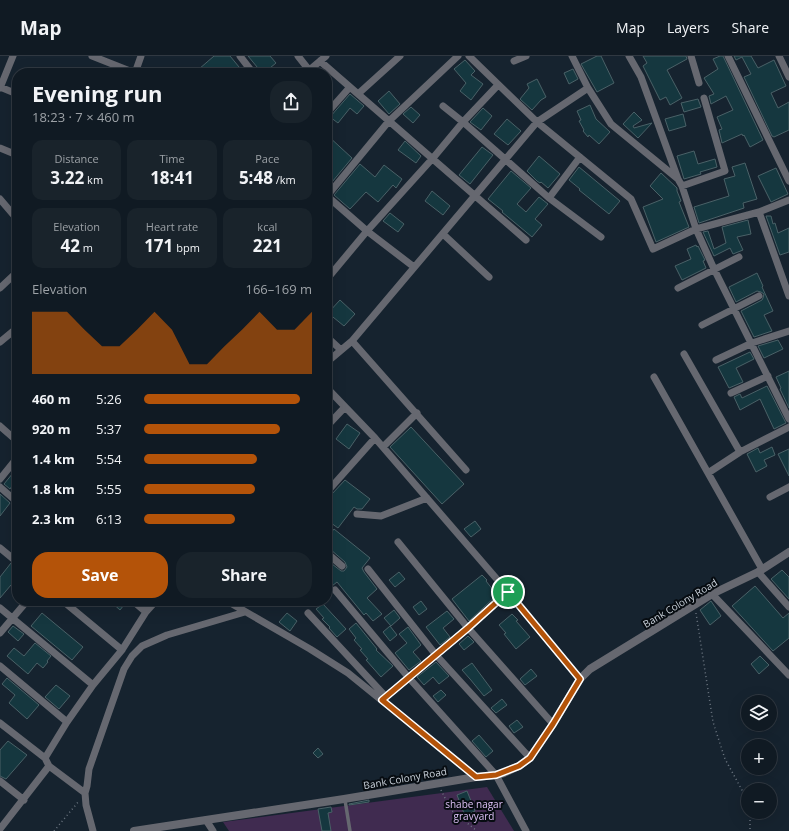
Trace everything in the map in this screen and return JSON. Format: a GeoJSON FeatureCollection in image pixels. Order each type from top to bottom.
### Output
{"type":"FeatureCollection","features":[{"type":"Feature","properties":{"kind":"street"},"geometry":{"type":"LineString","coordinates":[[12,92],[0,88],[13,56]]}},
{"type":"Feature","properties":{"kind":"street"},"geometry":{"type":"LineString","coordinates":[[92,56],[122,68]]}},
{"type":"Feature","properties":{"kind":"street"},"geometry":{"type":"LineString","coordinates":[[137,68],[141,56]]}},
{"type":"Feature","properties":{"kind":"street"},"geometry":{"type":"LineString","coordinates":[[240,56],[250,68]]}},
{"type":"Feature","properties":{"kind":"street"},"geometry":{"type":"LineString","coordinates":[[298,56],[305,68]]}},
{"type":"Feature","properties":{"kind":"street"},"geometry":{"type":"LineString","coordinates":[[358,94],[400,56]]}},
{"type":"Feature","properties":{"kind":"street"},"geometry":{"type":"LineString","coordinates":[[332,190],[389,122],[458,56]]}},
{"type":"Feature","properties":{"kind":"street"},"geometry":{"type":"LineString","coordinates":[[469,56],[498,86],[537,122],[631,199],[653,249],[696,229],[759,212],[789,200]]}},
{"type":"Feature","properties":{"kind":"street"},"geometry":{"type":"LineString","coordinates":[[514,61],[526,56]]}},
{"type":"Feature","properties":{"kind":"street"},"geometry":{"type":"LineString","coordinates":[[572,56],[588,88],[611,124],[678,179]]}},
{"type":"Feature","properties":{"kind":"street"},"geometry":{"type":"LineString","coordinates":[[629,56],[641,77],[678,179],[682,186],[696,229],[733,309],[752,343],[789,418]]}},
{"type":"Feature","properties":{"kind":"street"},"geometry":{"type":"LineString","coordinates":[[728,56],[789,181]]}},
{"type":"Feature","properties":{"kind":"street"},"geometry":{"type":"LineString","coordinates":[[779,56],[789,77]]}},
{"type":"Feature","properties":{"kind":"street"},"geometry":{"type":"LineString","coordinates":[[694,57],[699,83]]}},
{"type":"Feature","properties":{"kind":"street"},"geometry":{"type":"LineString","coordinates":[[312,68],[323,58],[350,87],[389,122],[433,158],[526,240]]}},
{"type":"Feature","properties":{"kind":"street"},"geometry":{"type":"LineString","coordinates":[[332,273],[463,122],[498,86]]}},
{"type":"Feature","properties":{"kind":"street"},"geometry":{"type":"LineString","coordinates":[[332,107],[350,87]]}},
{"type":"Feature","properties":{"kind":"street"},"geometry":{"type":"LineString","coordinates":[[332,358],[352,341],[537,122],[588,88]]}},
{"type":"Feature","properties":{"kind":"street"},"geometry":{"type":"LineString","coordinates":[[682,186],[725,171],[704,98]]}},
{"type":"Feature","properties":{"kind":"street"},"geometry":{"type":"LineString","coordinates":[[443,106],[549,198],[601,238]]}},
{"type":"Feature","properties":{"kind":"street"},"geometry":{"type":"LineString","coordinates":[[0,148],[12,153]]}},
{"type":"Feature","properties":{"kind":"street"},"geometry":{"type":"LineString","coordinates":[[549,198],[580,157]]}},
{"type":"Feature","properties":{"kind":"street"},"geometry":{"type":"LineString","coordinates":[[0,199],[12,214]]}},
{"type":"Feature","properties":{"kind":"street"},"geometry":{"type":"LineString","coordinates":[[332,200],[367,231],[414,267]]}},
{"type":"Feature","properties":{"kind":"street"},"geometry":{"type":"LineString","coordinates":[[759,212],[789,296]]}},
{"type":"Feature","properties":{"kind":"street"},"geometry":{"type":"LineString","coordinates":[[443,234],[489,277]]}},
{"type":"Feature","properties":{"kind":"street"},"geometry":{"type":"LineString","coordinates":[[678,288],[739,257]]}},
{"type":"Feature","properties":{"kind":"street"},"geometry":{"type":"LineString","coordinates":[[2,283],[12,276]]}},
{"type":"Feature","properties":{"kind":"street"},"geometry":{"type":"LineString","coordinates":[[702,325],[759,296]]}},
{"type":"Feature","properties":{"kind":"street"},"geometry":{"type":"LineString","coordinates":[[716,360],[752,343],[789,331]]}},
{"type":"Feature","properties":{"kind":"street"},"geometry":{"type":"LineString","coordinates":[[0,342],[12,332]]}},
{"type":"Feature","properties":{"kind":"street"},"geometry":{"type":"LineString","coordinates":[[352,341],[466,470]]}},
{"type":"Feature","properties":{"kind":"street"},"geometry":{"type":"LineString","coordinates":[[332,342],[341,350]]}},
{"type":"Feature","properties":{"kind":"street"},"geometry":{"type":"LineString","coordinates":[[684,354],[740,452]]}},
{"type":"Feature","properties":{"kind":"street"},"geometry":{"type":"LineString","coordinates":[[731,393],[768,376]]}},
{"type":"Feature","properties":{"kind":"street"},"geometry":{"type":"LineString","coordinates":[[654,377],[760,570],[789,607]]}},
{"type":"Feature","properties":{"kind":"street"},"geometry":{"type":"LineString","coordinates":[[332,393],[383,447],[508,592],[580,679]]}},
{"type":"Feature","properties":{"kind":"street"},"geometry":{"type":"LineString","coordinates":[[332,421],[345,407]]}},
{"type":"Feature","properties":{"kind":"street"},"geometry":{"type":"LineString","coordinates":[[383,447],[417,413]]}},
{"type":"Feature","properties":{"kind":"street"},"geometry":{"type":"LineString","coordinates":[[0,426],[12,437]]}},
{"type":"Feature","properties":{"kind":"street"},"geometry":{"type":"LineString","coordinates":[[708,473],[740,452],[789,428]]}},
{"type":"Feature","properties":{"kind":"street"},"geometry":{"type":"LineString","coordinates":[[332,485],[375,438]]}},
{"type":"Feature","properties":{"kind":"street"},"geometry":{"type":"LineString","coordinates":[[0,479],[12,464]]}},
{"type":"Feature","properties":{"kind":"street"},"geometry":{"type":"LineString","coordinates":[[0,487],[12,498]]}},
{"type":"Feature","properties":{"kind":"street"},"geometry":{"type":"LineString","coordinates":[[770,497],[789,487]]}},
{"type":"Feature","properties":{"kind":"street"},"geometry":{"type":"LineString","coordinates":[[357,514],[381,516],[427,498]]}},
{"type":"Feature","properties":{"kind":"street"},"geometry":{"type":"LineString","coordinates":[[398,542],[468,628],[553,724]]}},
{"type":"Feature","properties":{"kind":"street"},"geometry":{"type":"LineString","coordinates":[[0,548],[12,558]]}},
{"type":"Feature","properties":{"kind":"street","name":"Bank Colony Road"},"geometry":{"type":"LineString","coordinates":[[134,831],[150,830],[496,775],[519,766],[530,758],[553,724],[580,679],[590,669],[712,594],[760,570],[789,552]]}},
{"type":"Feature","properties":{"kind":"street"},"geometry":{"type":"LineString","coordinates":[[332,557],[342,566]]}},
{"type":"Feature","properties":{"kind":"street"},"geometry":{"type":"LineString","coordinates":[[368,568],[436,656],[530,758]]}},
{"type":"Feature","properties":{"kind":"street"},"geometry":{"type":"LineString","coordinates":[[335,590],[409,678],[496,775],[526,831]]}},
{"type":"Feature","properties":{"kind":"street"},"geometry":{"type":"LineString","coordinates":[[384,699],[436,656],[508,592]]}},
{"type":"Feature","properties":{"kind":"street"},"geometry":{"type":"LineString","coordinates":[[712,594],[789,675]]}},
{"type":"Feature","properties":{"kind":"street"},"geometry":{"type":"LineString","coordinates":[[0,633],[23,606]]}},
{"type":"Feature","properties":{"kind":"street"},"geometry":{"type":"LineString","coordinates":[[69,606],[122,650]]}},
{"type":"Feature","properties":{"kind":"street"},"geometry":{"type":"LineString","coordinates":[[139,606],[146,612]]}},
{"type":"Feature","properties":{"kind":"street"},"geometry":{"type":"LineString","coordinates":[[45,758],[67,722],[93,685],[122,650],[151,606]]}},
{"type":"Feature","properties":{"kind":"street"},"geometry":{"type":"LineString","coordinates":[[236,606],[348,673],[384,699],[476,777]]}},
{"type":"Feature","properties":{"kind":"street"},"geometry":{"type":"LineString","coordinates":[[0,608],[93,685]]}},
{"type":"Feature","properties":{"kind":"street"},"geometry":{"type":"LineString","coordinates":[[93,831],[86,804],[85,793],[88,786],[89,769],[124,669],[132,656],[142,646],[166,636],[245,612]]}},
{"type":"Feature","properties":{"kind":"street"},"geometry":{"type":"LineString","coordinates":[[308,613],[384,699]]}},
{"type":"Feature","properties":{"kind":"street"},"geometry":{"type":"LineString","coordinates":[[0,666],[67,722]]}},
{"type":"Feature","properties":{"kind":"street"},"geometry":{"type":"LineString","coordinates":[[0,723],[45,758],[50,766],[85,793]]}},
{"type":"Feature","properties":{"kind":"street"},"geometry":{"type":"LineString","coordinates":[[0,829],[50,766]]}},
{"type":"Feature","properties":{"kind":"street"},"geometry":{"type":"LineString","coordinates":[[0,781],[24,800]]}},
{"type":"Feature","properties":{"kind":"street"},"geometry":{"type":"LineString","coordinates":[[206,820],[213,831]]}},
{"type":"Feature","properties":{"kind":"lane"},"geometry":{"type":"LineString","coordinates":[[344,799],[350,831]]}},
{"type":"Feature","properties":{"kind":"path"},"geometry":{"type":"LineString","coordinates":[[695,605],[713,722],[725,758],[741,788]]}},
{"type":"Feature","properties":{"kind":"path"},"geometry":{"type":"LineString","coordinates":[[439,783],[443,796],[451,810],[477,831]]}},
{"type":"Feature","properties":{"kind":"path"},"geometry":{"type":"LineString","coordinates":[[54,831],[85,793]]}},
{"type":"Feature","properties":{"kind":"path"},"geometry":{"type":"LineString","coordinates":[[750,819],[750,831]]}},
{"type":"Feature","properties":{"kind":"green space","name":"shabe nagar gravyard"},"geometry":{"type":"Polygon","coordinates":[[[487,787],[514,831],[229,831],[223,822],[487,787]]]}},
{"type":"Feature","properties":{"kind":"building"},"geometry":{"type":"Polygon","coordinates":[[[214,56],[230,56],[240,68],[200,68],[214,56]]]}},
{"type":"Feature","properties":{"kind":"building"},"geometry":{"type":"Polygon","coordinates":[[[248,56],[270,56],[276,63],[270,68],[258,68],[248,56]]]}},
{"type":"Feature","properties":{"kind":"building"},"geometry":{"type":"Polygon","coordinates":[[[597,56],[601,56],[614,83],[597,92],[581,64],[597,56]]]}},
{"type":"Feature","properties":{"kind":"building"},"geometry":{"type":"Polygon","coordinates":[[[643,56],[686,56],[687,59],[667,70],[682,98],[670,105],[666,97],[660,100],[643,66],[647,63],[643,56]]]}},
{"type":"Feature","properties":{"kind":"building"},"geometry":{"type":"Polygon","coordinates":[[[723,56],[763,140],[750,147],[742,134],[722,143],[719,130],[722,129],[717,117],[733,110],[726,96],[711,104],[709,96],[714,94],[704,78],[718,69],[713,59],[723,56]]]}},
{"type":"Feature","properties":{"kind":"building"},"geometry":{"type":"Polygon","coordinates":[[[734,56],[751,56],[758,68],[774,60],[786,86],[771,93],[778,108],[789,102],[789,130],[774,137],[772,136],[744,77],[751,74],[742,57],[736,60],[734,56]]]}},
{"type":"Feature","properties":{"kind":"building"},"geometry":{"type":"Polygon","coordinates":[[[465,60],[475,71],[471,75],[483,84],[471,100],[460,91],[466,83],[454,69],[465,60]]]}},
{"type":"Feature","properties":{"kind":"building"},"geometry":{"type":"Polygon","coordinates":[[[573,69],[578,79],[569,84],[564,73],[573,69]]]}},
{"type":"Feature","properties":{"kind":"building"},"geometry":{"type":"Polygon","coordinates":[[[537,79],[546,97],[541,100],[532,110],[520,99],[529,88],[527,84],[537,79]]]}},
{"type":"Feature","properties":{"kind":"building"},"geometry":{"type":"Polygon","coordinates":[[[389,91],[400,104],[389,114],[378,101],[389,91]]]}},
{"type":"Feature","properties":{"kind":"building"},"geometry":{"type":"Polygon","coordinates":[[[350,94],[364,106],[357,114],[350,108],[338,123],[332,118],[332,115],[350,94]]]}},
{"type":"Feature","properties":{"kind":"building"},"geometry":{"type":"Polygon","coordinates":[[[698,99],[701,107],[684,112],[681,103],[698,99]]]}},
{"type":"Feature","properties":{"kind":"building"},"geometry":{"type":"Polygon","coordinates":[[[590,105],[596,119],[610,132],[599,144],[589,135],[588,137],[583,131],[584,130],[579,121],[581,120],[577,111],[590,105]]]}},
{"type":"Feature","properties":{"kind":"building"},"geometry":{"type":"Polygon","coordinates":[[[411,107],[420,115],[413,123],[403,114],[411,107]]]}},
{"type":"Feature","properties":{"kind":"building"},"geometry":{"type":"Polygon","coordinates":[[[483,108],[492,116],[481,130],[470,122],[483,108]]]}},
{"type":"Feature","properties":{"kind":"building"},"geometry":{"type":"Polygon","coordinates":[[[634,112],[642,120],[633,126],[634,128],[652,123],[638,138],[623,124],[634,112]]]}},
{"type":"Feature","properties":{"kind":"building"},"geometry":{"type":"Polygon","coordinates":[[[683,114],[686,126],[669,131],[665,119],[683,114]]]}},
{"type":"Feature","properties":{"kind":"building"},"geometry":{"type":"Polygon","coordinates":[[[507,119],[521,131],[508,145],[494,134],[507,119]]]}},
{"type":"Feature","properties":{"kind":"building"},"geometry":{"type":"Polygon","coordinates":[[[332,140],[352,158],[332,182],[332,140]]]}},
{"type":"Feature","properties":{"kind":"building"},"geometry":{"type":"Polygon","coordinates":[[[405,141],[421,156],[416,163],[398,150],[405,141]]]}},
{"type":"Feature","properties":{"kind":"building"},"geometry":{"type":"Polygon","coordinates":[[[482,147],[493,155],[470,184],[459,175],[482,147]]]}},
{"type":"Feature","properties":{"kind":"building"},"geometry":{"type":"Polygon","coordinates":[[[694,151],[698,164],[715,159],[717,167],[684,179],[677,156],[694,151]]]}},
{"type":"Feature","properties":{"kind":"building"},"geometry":{"type":"Polygon","coordinates":[[[539,156],[560,174],[548,188],[541,182],[540,183],[537,181],[527,171],[539,156]]]}},
{"type":"Feature","properties":{"kind":"building"},"geometry":{"type":"Polygon","coordinates":[[[745,163],[757,199],[743,203],[744,208],[699,223],[694,207],[729,196],[724,179],[735,176],[732,167],[745,163]]]}},
{"type":"Feature","properties":{"kind":"building"},"geometry":{"type":"Polygon","coordinates":[[[360,164],[375,177],[384,165],[402,179],[396,188],[393,185],[378,202],[366,192],[350,209],[334,195],[360,164]]]}},
{"type":"Feature","properties":{"kind":"building"},"geometry":{"type":"Polygon","coordinates":[[[579,167],[620,201],[609,214],[569,180],[579,167]]]}},
{"type":"Feature","properties":{"kind":"building"},"geometry":{"type":"Polygon","coordinates":[[[776,168],[788,194],[771,202],[758,176],[776,168]]]}},
{"type":"Feature","properties":{"kind":"building"},"geometry":{"type":"Polygon","coordinates":[[[511,171],[531,188],[517,204],[526,212],[539,197],[548,204],[535,219],[542,225],[532,237],[488,199],[511,171]]]}},
{"type":"Feature","properties":{"kind":"building"},"geometry":{"type":"Polygon","coordinates":[[[661,173],[677,188],[681,201],[679,202],[689,227],[656,242],[643,207],[663,199],[650,186],[661,173]]]}},
{"type":"Feature","properties":{"kind":"building"},"geometry":{"type":"Polygon","coordinates":[[[432,191],[450,206],[443,215],[425,201],[432,191]]]}},
{"type":"Feature","properties":{"kind":"building"},"geometry":{"type":"Polygon","coordinates":[[[390,213],[404,224],[398,232],[383,221],[390,213]]]}},
{"type":"Feature","properties":{"kind":"building"},"geometry":{"type":"Polygon","coordinates":[[[766,216],[771,216],[778,233],[789,228],[789,252],[780,255],[766,216]]]}},
{"type":"Feature","properties":{"kind":"building"},"geometry":{"type":"Polygon","coordinates":[[[748,220],[751,234],[737,237],[743,250],[733,254],[730,248],[714,256],[703,232],[708,231],[714,249],[726,243],[722,227],[748,220]]]}},
{"type":"Feature","properties":{"kind":"building"},"geometry":{"type":"Polygon","coordinates":[[[696,245],[697,247],[698,246],[705,260],[703,261],[706,268],[682,280],[675,266],[691,259],[687,249],[696,245]]]}},
{"type":"Feature","properties":{"kind":"building"},"geometry":{"type":"Polygon","coordinates":[[[757,273],[773,311],[764,315],[772,331],[754,337],[741,311],[762,300],[764,294],[757,291],[736,302],[729,287],[757,273]]]}},
{"type":"Feature","properties":{"kind":"building"},"geometry":{"type":"Polygon","coordinates":[[[340,300],[355,314],[344,326],[332,316],[332,309],[340,300]]]}},
{"type":"Feature","properties":{"kind":"building"},"geometry":{"type":"Polygon","coordinates":[[[778,340],[783,349],[764,358],[758,346],[778,340]]]}},
{"type":"Feature","properties":{"kind":"building"},"geometry":{"type":"Polygon","coordinates":[[[750,352],[754,359],[736,368],[743,382],[729,388],[718,367],[750,352]]]}},
{"type":"Feature","properties":{"kind":"building"},"geometry":{"type":"Polygon","coordinates":[[[789,371],[789,408],[776,377],[789,371]]]}},
{"type":"Feature","properties":{"kind":"building"},"geometry":{"type":"Polygon","coordinates":[[[767,386],[786,423],[774,429],[760,399],[740,410],[734,397],[740,394],[742,398],[767,386]]]}},
{"type":"Feature","properties":{"kind":"building"},"geometry":{"type":"Polygon","coordinates":[[[347,424],[360,433],[349,449],[336,439],[347,424]]]}},
{"type":"Feature","properties":{"kind":"building"},"geometry":{"type":"Polygon","coordinates":[[[411,427],[464,484],[442,504],[390,447],[411,427]]]}},
{"type":"Feature","properties":{"kind":"building"},"geometry":{"type":"Polygon","coordinates":[[[772,447],[775,455],[764,460],[767,466],[756,472],[747,454],[758,448],[760,453],[772,447]]]}},
{"type":"Feature","properties":{"kind":"building"},"geometry":{"type":"Polygon","coordinates":[[[789,449],[789,476],[778,454],[789,449]]]}},
{"type":"Feature","properties":{"kind":"building"},"geometry":{"type":"Polygon","coordinates":[[[12,474],[12,486],[10,489],[4,484],[12,474]]]}},
{"type":"Feature","properties":{"kind":"building"},"geometry":{"type":"Polygon","coordinates":[[[345,480],[370,499],[362,509],[357,509],[354,507],[338,528],[332,524],[332,494],[345,480]]]}},
{"type":"Feature","properties":{"kind":"building"},"geometry":{"type":"Polygon","coordinates":[[[0,494],[10,503],[0,516],[0,494]]]}},
{"type":"Feature","properties":{"kind":"building"},"geometry":{"type":"Polygon","coordinates":[[[475,521],[481,529],[471,537],[464,529],[475,521]]]}},
{"type":"Feature","properties":{"kind":"building"},"geometry":{"type":"Polygon","coordinates":[[[334,529],[370,558],[362,568],[377,589],[367,598],[382,614],[373,621],[366,613],[364,615],[337,582],[332,586],[332,564],[341,571],[344,571],[347,567],[345,562],[332,551],[332,532],[334,529]]]}},
{"type":"Feature","properties":{"kind":"building"},"geometry":{"type":"Polygon","coordinates":[[[12,564],[12,586],[11,585],[0,598],[0,577],[12,564]]]}},
{"type":"Feature","properties":{"kind":"building"},"geometry":{"type":"Polygon","coordinates":[[[782,570],[789,577],[789,599],[771,579],[782,570]]]}},
{"type":"Feature","properties":{"kind":"building"},"geometry":{"type":"Polygon","coordinates":[[[399,572],[405,579],[395,587],[389,580],[399,572]]]}},
{"type":"Feature","properties":{"kind":"building"},"geometry":{"type":"Polygon","coordinates":[[[482,575],[497,595],[469,621],[452,599],[482,575]]]}},
{"type":"Feature","properties":{"kind":"building"},"geometry":{"type":"Polygon","coordinates":[[[755,586],[783,618],[789,613],[789,638],[773,651],[732,606],[755,586]]]}},
{"type":"Feature","properties":{"kind":"building"},"geometry":{"type":"Polygon","coordinates":[[[421,601],[427,609],[419,615],[413,607],[421,601]]]}},
{"type":"Feature","properties":{"kind":"building"},"geometry":{"type":"Polygon","coordinates":[[[711,601],[721,616],[710,625],[700,610],[711,601]]]}},
{"type":"Feature","properties":{"kind":"building"},"geometry":{"type":"Polygon","coordinates":[[[116,606],[123,606],[120,610],[116,606]]]}},
{"type":"Feature","properties":{"kind":"building"},"geometry":{"type":"Polygon","coordinates":[[[320,606],[325,606],[346,629],[337,637],[316,609],[320,606]]]}},
{"type":"Feature","properties":{"kind":"building"},"geometry":{"type":"Polygon","coordinates":[[[394,610],[400,618],[391,626],[384,618],[394,610]]]}},
{"type":"Feature","properties":{"kind":"building"},"geometry":{"type":"Polygon","coordinates":[[[447,611],[454,619],[443,628],[450,637],[440,645],[426,627],[447,611]]]}},
{"type":"Feature","properties":{"kind":"building"},"geometry":{"type":"Polygon","coordinates":[[[42,613],[83,647],[72,660],[31,626],[42,613]]]}},
{"type":"Feature","properties":{"kind":"building"},"geometry":{"type":"Polygon","coordinates":[[[287,613],[297,621],[290,631],[279,622],[287,613]]]}},
{"type":"Feature","properties":{"kind":"building"},"geometry":{"type":"Polygon","coordinates":[[[512,614],[530,637],[516,649],[499,625],[512,614]]]}},
{"type":"Feature","properties":{"kind":"building"},"geometry":{"type":"Polygon","coordinates":[[[356,623],[377,649],[376,650],[393,666],[381,677],[366,660],[368,659],[354,640],[356,638],[349,629],[356,623]]]}},
{"type":"Feature","properties":{"kind":"building"},"geometry":{"type":"Polygon","coordinates":[[[13,626],[24,634],[18,641],[8,632],[13,626]]]}},
{"type":"Feature","properties":{"kind":"building"},"geometry":{"type":"Polygon","coordinates":[[[390,626],[397,635],[390,641],[383,632],[390,626]]]}},
{"type":"Feature","properties":{"kind":"building"},"geometry":{"type":"Polygon","coordinates":[[[408,627],[421,645],[413,652],[421,661],[409,670],[395,653],[407,643],[399,634],[408,627]]]}},
{"type":"Feature","properties":{"kind":"building"},"geometry":{"type":"Polygon","coordinates":[[[468,636],[474,642],[464,650],[459,644],[468,636]]]}},
{"type":"Feature","properties":{"kind":"building"},"geometry":{"type":"Polygon","coordinates":[[[35,643],[51,656],[43,668],[37,663],[28,674],[7,656],[14,648],[24,656],[35,643]]]}},
{"type":"Feature","properties":{"kind":"building"},"geometry":{"type":"Polygon","coordinates":[[[760,656],[769,665],[759,674],[751,664],[760,656]]]}},
{"type":"Feature","properties":{"kind":"building"},"geometry":{"type":"Polygon","coordinates":[[[436,662],[449,676],[439,684],[433,677],[424,685],[417,677],[436,662]]]}},
{"type":"Feature","properties":{"kind":"building"},"geometry":{"type":"Polygon","coordinates":[[[472,663],[492,690],[484,696],[462,670],[472,663]]]}},
{"type":"Feature","properties":{"kind":"building"},"geometry":{"type":"Polygon","coordinates":[[[531,669],[537,676],[525,685],[520,679],[531,669]]]}},
{"type":"Feature","properties":{"kind":"building"},"geometry":{"type":"Polygon","coordinates":[[[7,678],[39,705],[27,719],[9,703],[15,695],[2,684],[7,678]]]}},
{"type":"Feature","properties":{"kind":"building"},"geometry":{"type":"Polygon","coordinates":[[[56,685],[70,696],[59,709],[45,697],[56,685]]]}},
{"type":"Feature","properties":{"kind":"building"},"geometry":{"type":"Polygon","coordinates":[[[441,690],[446,695],[438,702],[433,696],[441,690]]]}},
{"type":"Feature","properties":{"kind":"building"},"geometry":{"type":"Polygon","coordinates":[[[502,699],[507,705],[496,713],[491,708],[502,699]]]}},
{"type":"Feature","properties":{"kind":"building"},"geometry":{"type":"Polygon","coordinates":[[[517,720],[523,727],[514,733],[509,726],[517,720]]]}},
{"type":"Feature","properties":{"kind":"building"},"geometry":{"type":"Polygon","coordinates":[[[479,735],[493,751],[486,757],[472,741],[479,735]]]}},
{"type":"Feature","properties":{"kind":"building"},"geometry":{"type":"Polygon","coordinates":[[[8,741],[27,755],[6,779],[0,776],[0,750],[8,741]]]}},
{"type":"Feature","properties":{"kind":"building"},"geometry":{"type":"Polygon","coordinates":[[[318,748],[323,754],[318,758],[313,753],[318,748]]]}},
{"type":"Feature","properties":{"kind":"building"},"geometry":{"type":"Polygon","coordinates":[[[467,791],[475,811],[465,816],[457,795],[467,791]]]}},
{"type":"Feature","properties":{"kind":"building"},"geometry":{"type":"Polygon","coordinates":[[[369,800],[369,802],[349,805],[349,804],[369,800]]]}},
{"type":"Feature","properties":{"kind":"building"},"geometry":{"type":"Polygon","coordinates":[[[331,807],[332,812],[328,813],[331,831],[322,831],[318,809],[331,807]]]}},
{"type":"Feature","properties":{"kind":"route"},"geometry":{"type":"LineString","coordinates":[[508,592],[580,679],[553,724],[530,758],[519,766],[504,773],[476,777],[382,700],[436,656],[508,592]]}}]}
